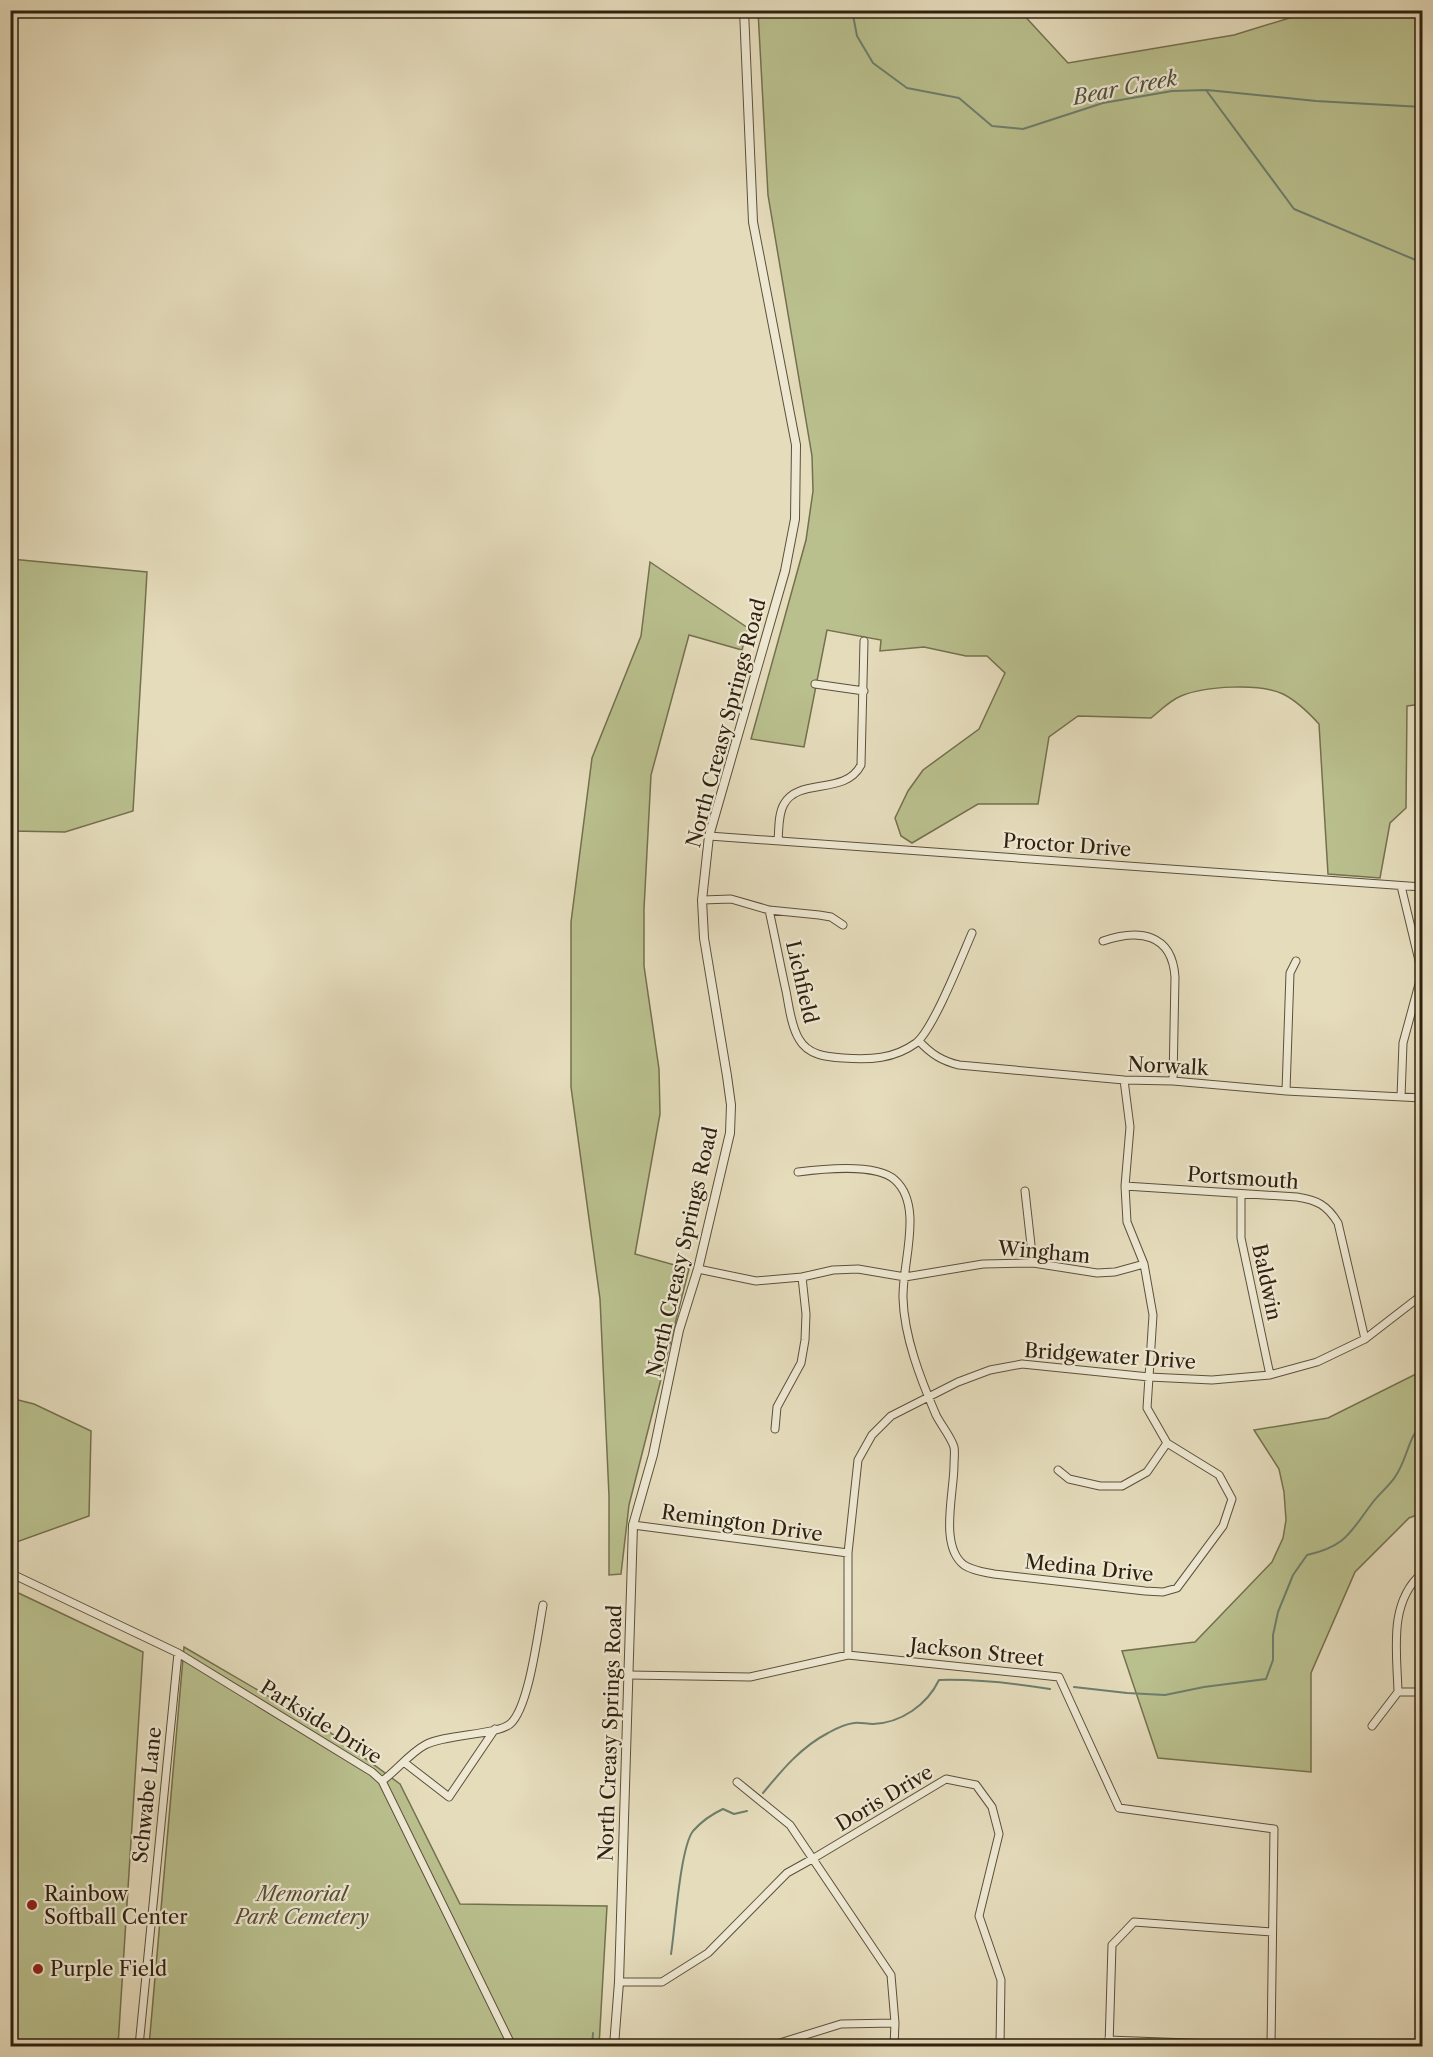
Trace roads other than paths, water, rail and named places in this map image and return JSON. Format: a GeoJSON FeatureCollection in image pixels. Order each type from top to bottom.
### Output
{"type":"FeatureCollection","features":[{"type":"Feature","properties":{"kind":"street","name":"North Creasy Springs Road"},"geometry":{"type":"LineString","coordinates":[[614,2046],[619,1982],[633,1525],[653,1455],[679,1330],[698,1269],[730,1133],[731,1105],[704,938],[702,900],[709,836],[785,571],[795,519],[796,445],[753,222],[744,10]]}},
{"type":"Feature","properties":{"kind":"street"},"geometry":{"type":"LineString","coordinates":[[778,841],[781,810],[789,797],[798,792],[850,779],[857,772],[862,755],[864,641]]}},
{"type":"Feature","properties":{"kind":"street"},"geometry":{"type":"LineString","coordinates":[[815,684],[864,691]]}},
{"type":"Feature","properties":{"kind":"street","name":"Proctor Drive"},"geometry":{"type":"LineString","coordinates":[[709,836],[1422,887]]}},
{"type":"Feature","properties":{"kind":"street"},"geometry":{"type":"LineString","coordinates":[[1401,886],[1422,973],[1403,1043],[1401,1097]]}},
{"type":"Feature","properties":{"kind":"street"},"geometry":{"type":"LineString","coordinates":[[702,900],[731,899],[769,910],[831,917],[843,925]]}},
{"type":"Feature","properties":{"kind":"street","name":"Lichfield"},"geometry":{"type":"LineString","coordinates":[[769,910],[791,1017],[799,1040],[809,1051],[824,1057],[881,1058],[897,1054],[919,1041]]}},
{"type":"Feature","properties":{"kind":"street"},"geometry":{"type":"LineString","coordinates":[[919,1041],[934,1018],[972,933]]}},
{"type":"Feature","properties":{"kind":"street"},"geometry":{"type":"LineString","coordinates":[[1103,941],[1121,935],[1148,937],[1168,950],[1174,962],[1173,1081]]}},
{"type":"Feature","properties":{"kind":"street"},"geometry":{"type":"LineString","coordinates":[[1286,1091],[1290,973],[1296,961]]}},
{"type":"Feature","properties":{"kind":"street","name":"Norwalk"},"geometry":{"type":"LineString","coordinates":[[919,1041],[932,1054],[959,1065],[1124,1080],[1173,1081],[1286,1091],[1422,1098]]}},
{"type":"Feature","properties":{"kind":"street"},"geometry":{"type":"LineString","coordinates":[[1058,1470],[1069,1479],[1100,1486],[1122,1486],[1147,1472],[1167,1443],[1147,1408],[1153,1315],[1144,1264],[1127,1222],[1125,1186],[1130,1127],[1124,1080]]}},
{"type":"Feature","properties":{"kind":"street","name":"Medina Drive"},"geometry":{"type":"LineString","coordinates":[[798,1172],[833,1167],[883,1172],[895,1179],[904,1191],[909,1203],[903,1298],[907,1326],[928,1397],[954,1446],[950,1540],[954,1553],[966,1566],[977,1571],[1163,1592],[1177,1588],[1222,1526],[1232,1499],[1219,1475],[1167,1443]]}},
{"type":"Feature","properties":{"kind":"street","name":"Portsmouth"},"geometry":{"type":"LineString","coordinates":[[1125,1186],[1313,1199],[1331,1211],[1338,1223],[1365,1339]]}},
{"type":"Feature","properties":{"kind":"street"},"geometry":{"type":"LineString","coordinates":[[1025,1191],[1032,1263]]}},
{"type":"Feature","properties":{"kind":"street","name":"Baldwin"},"geometry":{"type":"LineString","coordinates":[[1241,1194],[1241,1238],[1270,1375]]}},
{"type":"Feature","properties":{"kind":"street","name":"Wingham"},"geometry":{"type":"LineString","coordinates":[[698,1269],[756,1281],[802,1277],[833,1270],[858,1269],[905,1277],[983,1264],[1032,1263],[1097,1273],[1115,1272],[1144,1264]]}},
{"type":"Feature","properties":{"kind":"street"},"geometry":{"type":"LineString","coordinates":[[775,1429],[777,1407],[801,1363],[806,1314],[802,1277]]}},
{"type":"Feature","properties":{"kind":"street","name":"Bridgewater Drive"},"geometry":{"type":"LineString","coordinates":[[848,1655],[848,1554],[858,1460],[872,1435],[891,1416],[990,1370],[1022,1364],[1149,1377],[1212,1380],[1270,1375],[1317,1362],[1365,1339],[1422,1295]]}},
{"type":"Feature","properties":{"kind":"street","name":"Remington Drive"},"geometry":{"type":"LineString","coordinates":[[633,1525],[848,1554]]}},
{"type":"Feature","properties":{"kind":"street","name":"Parkside Drive"},"geometry":{"type":"LineString","coordinates":[[10,1573],[178,1653],[372,1772],[382,1781],[512,2046]]}},
{"type":"Feature","properties":{"kind":"street"},"geometry":{"type":"LineString","coordinates":[[1372,1726],[1398,1692],[1396,1630],[1400,1610],[1405,1594],[1414,1580],[1422,1573]]}},
{"type":"Feature","properties":{"kind":"street"},"geometry":{"type":"LineString","coordinates":[[382,1781],[425,1745],[450,1737],[508,1726],[518,1715],[525,1694],[543,1605]]}},
{"type":"Feature","properties":{"kind":"street","name":"Schwabe Lane"},"geometry":{"type":"LineString","coordinates":[[139,2046],[178,1653]]}},
{"type":"Feature","properties":{"kind":"street","name":"Jackson Street"},"geometry":{"type":"LineString","coordinates":[[629,1675],[750,1677],[848,1655],[1059,1677],[1119,1808],[1274,1829],[1271,2046]]}},
{"type":"Feature","properties":{"kind":"street"},"geometry":{"type":"LineString","coordinates":[[1398,1692],[1422,1692]]}},
{"type":"Feature","properties":{"kind":"street"},"geometry":{"type":"LineString","coordinates":[[405,1762],[449,1797],[495,1729]]}},
{"type":"Feature","properties":{"kind":"street","name":"Doris Drive"},"geometry":{"type":"LineString","coordinates":[[619,1982],[662,1982],[708,1953],[787,1873],[946,1779],[976,1785],[992,1807],[999,1834],[979,1916],[1001,1980],[1000,2046]]}},
{"type":"Feature","properties":{"kind":"street"},"geometry":{"type":"LineString","coordinates":[[737,1782],[790,1825],[891,1975],[895,2023],[894,2046]]}},
{"type":"Feature","properties":{"kind":"street"},"geometry":{"type":"LineString","coordinates":[[1271,2046],[1109,2043],[1112,1945],[1134,1923],[1272,1932]]}},
{"type":"Feature","properties":{"kind":"street"},"geometry":{"type":"LineString","coordinates":[[770,2046],[841,2024],[895,2023]]}},
{"type":"Feature","properties":{"kind":"waterway","name":"Bear Creek"},"geometry":{"type":"LineString","coordinates":[[852,10],[857,36],[873,63],[907,88],[959,98],[992,126],[1023,129],[1103,103],[1172,91],[1206,90],[1294,209],[1418,261],[1422,269]]}},
{"type":"Feature","properties":{"kind":"waterway"},"geometry":{"type":"LineString","coordinates":[[1207,90],[1316,101],[1422,107]]}},
{"type":"Feature","properties":{"kind":"waterway"},"geometry":{"type":"LineString","coordinates":[[1074,1687],[1165,1695],[1266,1679],[1273,1660],[1273,1635],[1278,1612],[1293,1575],[1307,1555],[1331,1547],[1353,1530],[1395,1477],[1422,1423]]}},
{"type":"Feature","properties":{"kind":"waterway"},"geometry":{"type":"LineString","coordinates":[[763,1793],[792,1760],[818,1739],[848,1724],[883,1723],[903,1716],[920,1705],[939,1680],[995,1682],[1050,1689]]}},
{"type":"Feature","properties":{"kind":"waterway"},"geometry":{"type":"LineString","coordinates":[[671,1954],[681,1871],[688,1840],[700,1824],[723,1809],[734,1814],[747,1811]]}},
{"type":"Feature","properties":{"kind":"waterway"},"geometry":{"type":"LineString","coordinates":[[592,2046],[593,2033]]}},
{"type":"Feature","properties":{"kind":"place","name":"Rainbow Softball Center"},"geometry":{"type":"Point","coordinates":[32,1905]}},
{"type":"Feature","properties":{"kind":"place","name":"Purple Field"},"geometry":{"type":"Point","coordinates":[38,1969]}},
{"type":"Feature","properties":{"kind":"park label","name":"Memorial Park Cemetery"},"geometry":{"type":"Point","coordinates":[302,1906]}}]}
